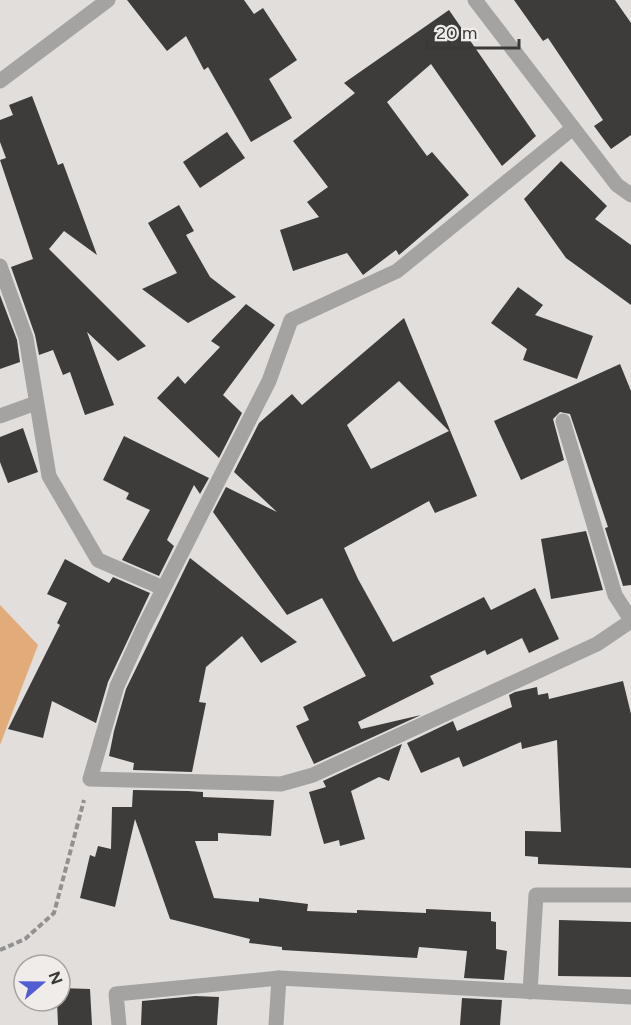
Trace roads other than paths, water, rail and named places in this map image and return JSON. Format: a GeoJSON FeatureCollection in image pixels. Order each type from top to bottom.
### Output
{"type":"FeatureCollection","features":[{"type":"Feature","properties":{"kind":"street"},"geometry":{"type":"LineString","coordinates":[[0,81],[108,0]]}},
{"type":"Feature","properties":{"kind":"street"},"geometry":{"type":"LineString","coordinates":[[475,0],[617,185],[631,195]]}},
{"type":"Feature","properties":{"kind":"street"},"geometry":{"type":"LineString","coordinates":[[563,422],[615,595],[631,620],[597,644],[313,775],[281,784],[90,779],[117,686],[269,381],[291,320],[397,271],[573,128]]}},
{"type":"Feature","properties":{"kind":"street"},"geometry":{"type":"LineString","coordinates":[[0,266],[26,338],[49,476],[98,560],[164,588]]}},
{"type":"Feature","properties":{"kind":"street"},"geometry":{"type":"LineString","coordinates":[[0,416],[36,403]]}},
{"type":"Feature","properties":{"kind":"street"},"geometry":{"type":"LineString","coordinates":[[530,992],[536,895],[631,895]]}},
{"type":"Feature","properties":{"kind":"street"},"geometry":{"type":"LineString","coordinates":[[276,1025],[279,978]]}},
{"type":"Feature","properties":{"kind":"street"},"geometry":{"type":"LineString","coordinates":[[119,1025],[116,994],[279,978],[631,997]]}}]}
